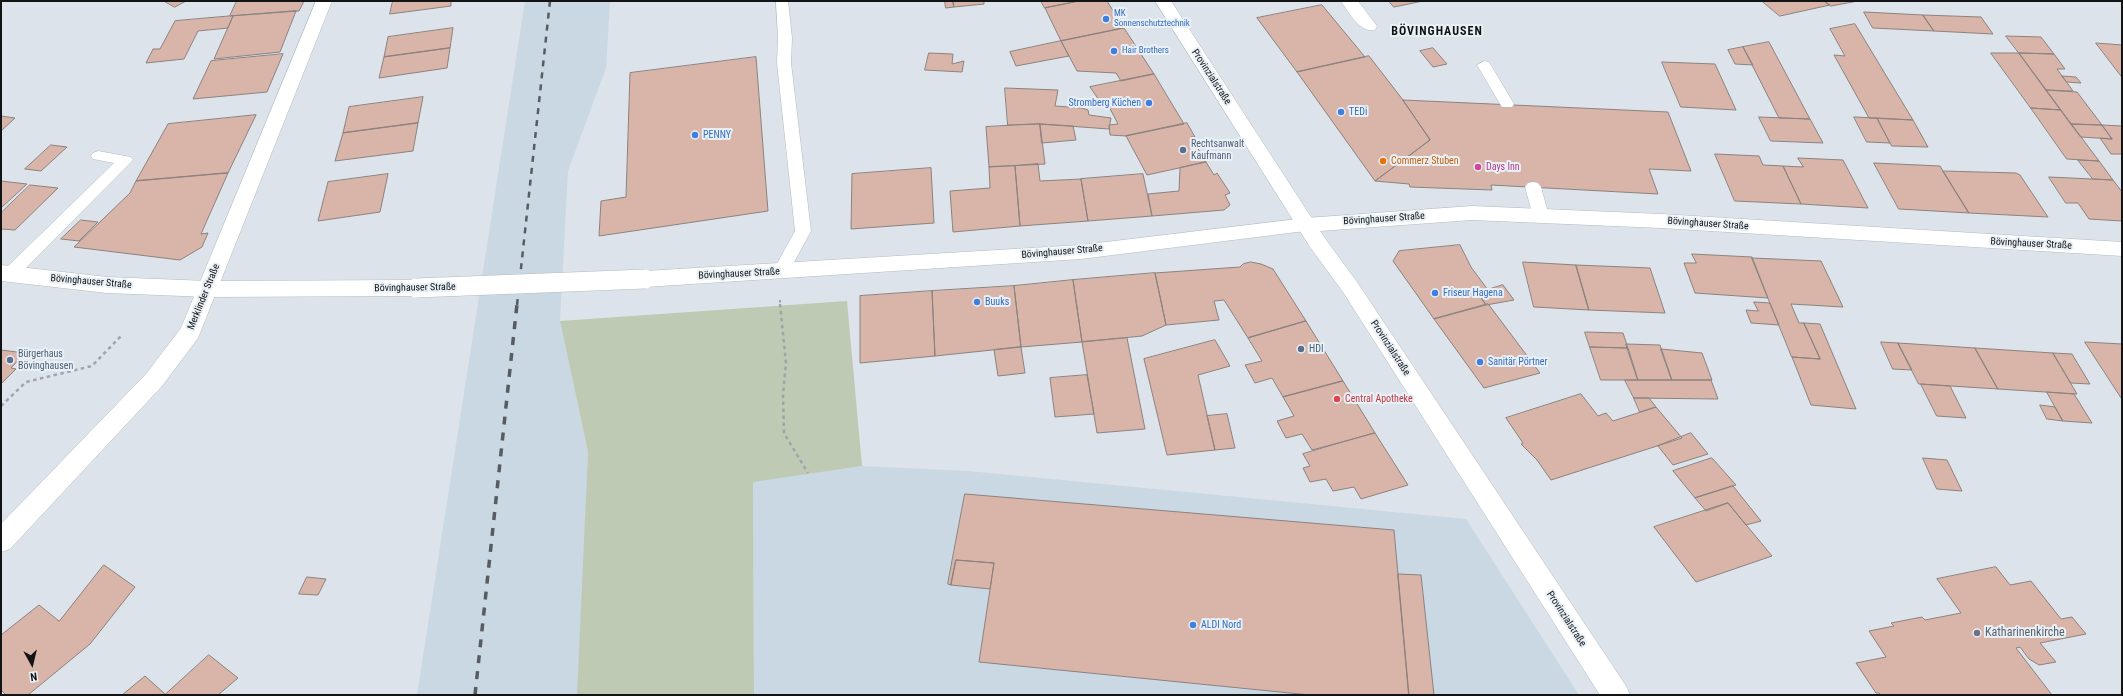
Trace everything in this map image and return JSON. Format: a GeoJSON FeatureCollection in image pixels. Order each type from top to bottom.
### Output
{"type":"FeatureCollection","features":[{"type":"Feature","properties":{"kind":"main road","name":"Merklinder Straße"},"geometry":{"type":"LineString","coordinates":[[1,541],[154,380],[190,332],[324,1]]}},
{"type":"Feature","properties":{"kind":"main road","name":"Provinzialstraße"},"geometry":{"type":"LineString","coordinates":[[1163,1],[1306,225],[1363,307],[1616,695]]}},
{"type":"Feature","properties":{"kind":"main road"},"geometry":{"type":"LineString","coordinates":[[1348,1],[1369,26]]}},
{"type":"Feature","properties":{"kind":"main road","name":"Bövinghauser Straße"},"geometry":{"type":"LineString","coordinates":[[5,273],[107,285],[208,289],[416,288],[645,279],[1082,252],[1306,225],[1472,213],[1661,221],[2122,249]]}},
{"type":"Feature","properties":{"kind":"lane"},"geometry":{"type":"LineString","coordinates":[[781,271],[803,231],[784,63],[785,43],[782,1]]}},
{"type":"Feature","properties":{"kind":"lane"},"geometry":{"type":"LineString","coordinates":[[1484,65],[1507,104]]}},
{"type":"Feature","properties":{"kind":"lane"},"geometry":{"type":"LineString","coordinates":[[5,273],[126,160],[98,156]]}},
{"type":"Feature","properties":{"kind":"lane"},"geometry":{"type":"LineString","coordinates":[[1534,187],[1542,216]]}},
{"type":"Feature","properties":{"kind":"path"},"geometry":{"type":"LineString","coordinates":[[781,271],[780,300],[786,363],[783,394],[784,433],[808,473]]}},
{"type":"Feature","properties":{"kind":"path"},"geometry":{"type":"LineString","coordinates":[[1,406],[26,382],[92,366],[122,335]]}},
{"type":"Feature","properties":{"kind":"shaded area"},"geometry":{"type":"Polygon","coordinates":[[[525,1],[610,1],[606,68],[568,171],[560,321],[588,452],[579,695],[417,695],[525,1]]]}},
{"type":"Feature","properties":{"kind":"shaded area"},"geometry":{"type":"Polygon","coordinates":[[[862,466],[969,471],[1466,519],[1579,695],[754,695],[753,481],[862,466]]]}},
{"type":"Feature","properties":{"kind":"green space"},"geometry":{"type":"Polygon","coordinates":[[[847,301],[862,466],[753,482],[754,695],[577,695],[588,452],[560,321],[847,301]]]}},
{"type":"Feature","properties":{"kind":"building"},"geometry":{"type":"Polygon","coordinates":[[[164,1],[186,1],[175,7],[164,1]]]}},
{"type":"Feature","properties":{"kind":"building"},"geometry":{"type":"Polygon","coordinates":[[[237,1],[304,1],[299,11],[230,16],[237,1]]]}},
{"type":"Feature","properties":{"kind":"building"},"geometry":{"type":"Polygon","coordinates":[[[393,1],[451,1],[451,6],[390,14],[393,1]]]}},
{"type":"Feature","properties":{"kind":"building"},"geometry":{"type":"Polygon","coordinates":[[[945,1],[953,1],[954,7],[946,8],[945,1]]]}},
{"type":"Feature","properties":{"kind":"building"},"geometry":{"type":"Polygon","coordinates":[[[953,1],[984,1],[984,4],[954,7],[953,1]]]}},
{"type":"Feature","properties":{"kind":"building"},"geometry":{"type":"Polygon","coordinates":[[[1041,1],[1079,1],[1045,8],[1041,1]]]}},
{"type":"Feature","properties":{"kind":"building"},"geometry":{"type":"Polygon","coordinates":[[[1079,1],[1107,1],[1124,28],[1061,41],[1045,8],[1079,1]]]}},
{"type":"Feature","properties":{"kind":"building"},"geometry":{"type":"Polygon","coordinates":[[[1389,1],[1423,1],[1394,7],[1389,1]]]}},
{"type":"Feature","properties":{"kind":"building"},"geometry":{"type":"Polygon","coordinates":[[[1762,1],[1824,1],[1830,5],[1780,16],[1762,1]]]}},
{"type":"Feature","properties":{"kind":"building"},"geometry":{"type":"Polygon","coordinates":[[[1824,1],[1858,1],[1831,6],[1824,1]]]}},
{"type":"Feature","properties":{"kind":"building"},"geometry":{"type":"Polygon","coordinates":[[[1322,5],[1365,57],[1297,72],[1257,18],[1322,5]]]}},
{"type":"Feature","properties":{"kind":"building"},"geometry":{"type":"Polygon","coordinates":[[[296,11],[280,52],[214,59],[233,16],[296,11]]]}},
{"type":"Feature","properties":{"kind":"building"},"geometry":{"type":"Polygon","coordinates":[[[1864,12],[1923,15],[1934,31],[1873,28],[1864,12]]]}},
{"type":"Feature","properties":{"kind":"building"},"geometry":{"type":"Polygon","coordinates":[[[1923,15],[1981,17],[1993,34],[1934,31],[1923,15]]]}},
{"type":"Feature","properties":{"kind":"building"},"geometry":{"type":"Polygon","coordinates":[[[233,16],[228,28],[198,31],[184,59],[146,63],[153,49],[160,49],[175,21],[233,16]]]}},
{"type":"Feature","properties":{"kind":"building"},"geometry":{"type":"Polygon","coordinates":[[[1855,24],[1913,120],[1869,118],[1834,55],[1845,56],[1830,29],[1855,24]]]}},
{"type":"Feature","properties":{"kind":"building"},"geometry":{"type":"Polygon","coordinates":[[[453,28],[450,48],[384,57],[388,37],[453,28]]]}},
{"type":"Feature","properties":{"kind":"building"},"geometry":{"type":"Polygon","coordinates":[[[1124,28],[1154,74],[1121,81],[1116,73],[1077,71],[1061,41],[1124,28]]]}},
{"type":"Feature","properties":{"kind":"building"},"geometry":{"type":"Polygon","coordinates":[[[2006,36],[2041,37],[2054,54],[2019,53],[2006,36]]]}},
{"type":"Feature","properties":{"kind":"building"},"geometry":{"type":"Polygon","coordinates":[[[1061,41],[1069,56],[1016,66],[1010,52],[1061,41]]]}},
{"type":"Feature","properties":{"kind":"building"},"geometry":{"type":"Polygon","coordinates":[[[1769,42],[1810,119],[1779,118],[1743,47],[1769,42]]]}},
{"type":"Feature","properties":{"kind":"building"},"geometry":{"type":"Polygon","coordinates":[[[2096,43],[2122,45],[2122,77],[2096,43]]]}},
{"type":"Feature","properties":{"kind":"building"},"geometry":{"type":"Polygon","coordinates":[[[1743,47],[1753,65],[1735,64],[1728,50],[1743,47]]]}},
{"type":"Feature","properties":{"kind":"building"},"geometry":{"type":"Polygon","coordinates":[[[450,48],[447,68],[379,78],[384,57],[450,48]]]}},
{"type":"Feature","properties":{"kind":"building"},"geometry":{"type":"Polygon","coordinates":[[[1433,48],[1447,64],[1433,67],[1420,51],[1433,48]]]}},
{"type":"Feature","properties":{"kind":"building"},"geometry":{"type":"Polygon","coordinates":[[[929,53],[953,54],[952,64],[964,61],[962,72],[925,70],[929,53]]]}},
{"type":"Feature","properties":{"kind":"building"},"geometry":{"type":"Polygon","coordinates":[[[1991,53],[2019,53],[2061,110],[2031,108],[1991,53]]]}},
{"type":"Feature","properties":{"kind":"building"},"geometry":{"type":"Polygon","coordinates":[[[2019,53],[2054,54],[2065,69],[2057,69],[2073,91],[2046,90],[2019,53]]]}},
{"type":"Feature","properties":{"kind":"building"},"geometry":{"type":"Polygon","coordinates":[[[283,54],[267,92],[193,99],[211,61],[283,54]]]}},
{"type":"Feature","properties":{"kind":"building"},"geometry":{"type":"Polygon","coordinates":[[[1369,56],[1403,100],[1430,140],[1375,181],[1297,72],[1369,56]]]}},
{"type":"Feature","properties":{"kind":"building","name":"PENNY"},"geometry":{"type":"Polygon","coordinates":[[[756,57],[768,211],[599,236],[601,201],[626,197],[630,73],[756,57]]]}},
{"type":"Feature","properties":{"kind":"building"},"geometry":{"type":"Polygon","coordinates":[[[1662,62],[1715,64],[1736,110],[1681,107],[1662,62]]]}},
{"type":"Feature","properties":{"kind":"building"},"geometry":{"type":"Polygon","coordinates":[[[1154,74],[1184,124],[1126,136],[1110,135],[1109,125],[1118,124],[1105,99],[1099,100],[1090,87],[1154,74]]]}},
{"type":"Feature","properties":{"kind":"building"},"geometry":{"type":"Polygon","coordinates":[[[2062,76],[2076,77],[2081,83],[2067,82],[2062,76]]]}},
{"type":"Feature","properties":{"kind":"building"},"geometry":{"type":"Polygon","coordinates":[[[1005,88],[1058,90],[1055,106],[1082,108],[1088,110],[1089,115],[1111,118],[1109,129],[1040,124],[1008,125],[1005,88]]]}},
{"type":"Feature","properties":{"kind":"building"},"geometry":{"type":"Polygon","coordinates":[[[2046,90],[2077,92],[2102,125],[2071,124],[2046,90]]]}},
{"type":"Feature","properties":{"kind":"building"},"geometry":{"type":"Polygon","coordinates":[[[423,97],[418,123],[343,133],[349,107],[423,97]]]}},
{"type":"Feature","properties":{"kind":"building"},"geometry":{"type":"Polygon","coordinates":[[[1403,100],[1668,112],[1691,171],[1649,169],[1658,194],[1491,185],[1492,190],[1410,187],[1409,184],[1375,181],[1430,140],[1403,100]]]}},
{"type":"Feature","properties":{"kind":"building"},"geometry":{"type":"Polygon","coordinates":[[[2031,108],[2061,110],[2099,161],[2067,159],[2031,108]]]}},
{"type":"Feature","properties":{"kind":"building"},"geometry":{"type":"Polygon","coordinates":[[[256,115],[228,173],[136,181],[168,124],[256,115]]]}},
{"type":"Feature","properties":{"kind":"building"},"geometry":{"type":"Polygon","coordinates":[[[1,116],[15,118],[1,131],[1,116]]]}},
{"type":"Feature","properties":{"kind":"building"},"geometry":{"type":"Polygon","coordinates":[[[1759,117],[1810,119],[1823,143],[1771,141],[1759,117]]]}},
{"type":"Feature","properties":{"kind":"building"},"geometry":{"type":"Polygon","coordinates":[[[1854,117],[1877,118],[1890,143],[1867,142],[1854,117]]]}},
{"type":"Feature","properties":{"kind":"building"},"geometry":{"type":"Polygon","coordinates":[[[1877,118],[1913,120],[1928,147],[1892,146],[1877,118]]]}},
{"type":"Feature","properties":{"kind":"building"},"geometry":{"type":"Polygon","coordinates":[[[418,123],[413,151],[335,161],[343,133],[418,123]]]}},
{"type":"Feature","properties":{"kind":"building"},"geometry":{"type":"Polygon","coordinates":[[[1187,123],[1195,137],[1191,137],[1206,162],[1147,175],[1126,136],[1187,123]]]}},
{"type":"Feature","properties":{"kind":"building"},"geometry":{"type":"Polygon","coordinates":[[[1040,124],[1045,164],[989,167],[986,127],[1040,124]]]}},
{"type":"Feature","properties":{"kind":"building"},"geometry":{"type":"Polygon","coordinates":[[[1040,124],[1073,126],[1076,140],[1042,143],[1040,124]]]}},
{"type":"Feature","properties":{"kind":"building"},"geometry":{"type":"Polygon","coordinates":[[[2071,124],[2102,125],[2112,139],[2081,137],[2071,124]]]}},
{"type":"Feature","properties":{"kind":"building"},"geometry":{"type":"Polygon","coordinates":[[[2102,125],[2122,126],[2122,154],[2111,154],[2100,138],[2112,139],[2102,125]]]}},
{"type":"Feature","properties":{"kind":"building"},"geometry":{"type":"Polygon","coordinates":[[[51,145],[67,147],[41,171],[25,169],[51,145]]]}},
{"type":"Feature","properties":{"kind":"building"},"geometry":{"type":"Polygon","coordinates":[[[1715,154],[1759,156],[1763,165],[1783,166],[1801,204],[1735,201],[1715,154]]]}},
{"type":"Feature","properties":{"kind":"building"},"geometry":{"type":"Polygon","coordinates":[[[1798,158],[1843,160],[1868,208],[1801,204],[1783,166],[1803,167],[1798,158]]]}},
{"type":"Feature","properties":{"kind":"building"},"geometry":{"type":"Polygon","coordinates":[[[2078,160],[2099,161],[2113,180],[2093,179],[2078,160]]]}},
{"type":"Feature","properties":{"kind":"building"},"geometry":{"type":"Polygon","coordinates":[[[1206,162],[1214,175],[1217,173],[1230,193],[1225,195],[1230,205],[1224,210],[1152,216],[1148,194],[1179,191],[1180,168],[1206,162]]]}},
{"type":"Feature","properties":{"kind":"building"},"geometry":{"type":"Polygon","coordinates":[[[1874,163],[1940,166],[1969,213],[1899,209],[1874,163]]]}},
{"type":"Feature","properties":{"kind":"building"},"geometry":{"type":"Polygon","coordinates":[[[1038,164],[1040,181],[1081,179],[1088,221],[1020,226],[1015,166],[1038,164]]]}},
{"type":"Feature","properties":{"kind":"building"},"geometry":{"type":"Polygon","coordinates":[[[1015,166],[1020,226],[953,232],[950,191],[990,188],[989,167],[1015,166]]]}},
{"type":"Feature","properties":{"kind":"building"},"geometry":{"type":"Polygon","coordinates":[[[931,168],[934,223],[851,229],[852,174],[931,168]]]}},
{"type":"Feature","properties":{"kind":"building"},"geometry":{"type":"Polygon","coordinates":[[[1943,171],[2016,173],[2020,175],[2048,217],[1969,213],[1943,171]]]}},
{"type":"Feature","properties":{"kind":"building"},"geometry":{"type":"Polygon","coordinates":[[[228,173],[201,234],[208,233],[202,247],[180,260],[74,247],[130,193],[136,181],[228,173]]]}},
{"type":"Feature","properties":{"kind":"building"},"geometry":{"type":"Polygon","coordinates":[[[388,174],[380,212],[318,221],[328,182],[388,174]]]}},
{"type":"Feature","properties":{"kind":"building"},"geometry":{"type":"Polygon","coordinates":[[[1143,174],[1152,216],[1088,221],[1081,179],[1143,174]]]}},
{"type":"Feature","properties":{"kind":"building"},"geometry":{"type":"Polygon","coordinates":[[[2049,177],[2113,180],[2122,192],[2122,221],[2089,219],[2078,203],[2066,203],[2049,177]]]}},
{"type":"Feature","properties":{"kind":"building"},"geometry":{"type":"Polygon","coordinates":[[[1,181],[27,184],[1,208],[1,181]]]}},
{"type":"Feature","properties":{"kind":"building"},"geometry":{"type":"Polygon","coordinates":[[[30,185],[58,188],[15,230],[1,229],[1,213],[30,185]]]}},
{"type":"Feature","properties":{"kind":"building"},"geometry":{"type":"Polygon","coordinates":[[[81,220],[98,222],[79,241],[61,239],[81,220]]]}},
{"type":"Feature","properties":{"kind":"building"},"geometry":{"type":"Polygon","coordinates":[[[1460,245],[1471,267],[1488,290],[1478,293],[1486,305],[1434,319],[1393,261],[1399,251],[1460,245]]]}},
{"type":"Feature","properties":{"kind":"building"},"geometry":{"type":"Polygon","coordinates":[[[1692,254],[1752,257],[1768,298],[1695,293],[1684,263],[1696,263],[1692,254]]]}},
{"type":"Feature","properties":{"kind":"building"},"geometry":{"type":"Polygon","coordinates":[[[1752,258],[1821,261],[1843,307],[1791,304],[1799,323],[1804,323],[1820,359],[1792,357],[1752,258]]]}},
{"type":"Feature","properties":{"kind":"building"},"geometry":{"type":"Polygon","coordinates":[[[1251,262],[1273,269],[1306,321],[1248,338],[1224,300],[1214,301],[1219,320],[1166,325],[1155,273],[1240,267],[1243,264],[1251,262]]]}},
{"type":"Feature","properties":{"kind":"building"},"geometry":{"type":"Polygon","coordinates":[[[1523,262],[1576,265],[1589,310],[1534,307],[1523,262]]]}},
{"type":"Feature","properties":{"kind":"building"},"geometry":{"type":"Polygon","coordinates":[[[1576,265],[1650,268],[1665,313],[1589,310],[1576,265]]]}},
{"type":"Feature","properties":{"kind":"building"},"geometry":{"type":"Polygon","coordinates":[[[1155,273],[1166,325],[1142,336],[1082,342],[1073,280],[1155,273]]]}},
{"type":"Feature","properties":{"kind":"building"},"geometry":{"type":"Polygon","coordinates":[[[1073,280],[1082,342],[1021,347],[1014,286],[1073,280]]]}},
{"type":"Feature","properties":{"kind":"building"},"geometry":{"type":"Polygon","coordinates":[[[1503,285],[1514,300],[1486,305],[1478,293],[1503,285]]]}},
{"type":"Feature","properties":{"kind":"building"},"geometry":{"type":"Polygon","coordinates":[[[1014,286],[1021,347],[935,356],[932,291],[1014,286]]]}},
{"type":"Feature","properties":{"kind":"building"},"geometry":{"type":"Polygon","coordinates":[[[932,291],[935,356],[860,363],[860,296],[932,291]]]}},
{"type":"Feature","properties":{"kind":"building"},"geometry":{"type":"Polygon","coordinates":[[[1754,302],[1770,303],[1779,325],[1751,323],[1746,310],[1758,311],[1754,302]]]}},
{"type":"Feature","properties":{"kind":"building"},"geometry":{"type":"Polygon","coordinates":[[[1488,304],[1540,373],[1484,388],[1434,319],[1488,304]]]}},
{"type":"Feature","properties":{"kind":"building"},"geometry":{"type":"Polygon","coordinates":[[[1306,321],[1343,381],[1283,397],[1272,378],[1255,383],[1245,365],[1262,361],[1248,338],[1306,321]]]}},
{"type":"Feature","properties":{"kind":"building"},"geometry":{"type":"Polygon","coordinates":[[[1804,323],[1820,324],[1856,409],[1811,405],[1792,357],[1820,359],[1804,323]]]}},
{"type":"Feature","properties":{"kind":"building"},"geometry":{"type":"Polygon","coordinates":[[[1585,332],[1623,333],[1628,348],[1590,347],[1585,332]]]}},
{"type":"Feature","properties":{"kind":"building"},"geometry":{"type":"Polygon","coordinates":[[[1127,338],[1145,429],[1097,433],[1082,342],[1127,338]]]}},
{"type":"Feature","properties":{"kind":"building"},"geometry":{"type":"Polygon","coordinates":[[[1215,340],[1230,366],[1198,375],[1215,450],[1167,455],[1144,359],[1215,340]]]}},
{"type":"Feature","properties":{"kind":"building"},"geometry":{"type":"Polygon","coordinates":[[[1881,342],[1898,343],[1912,370],[1893,369],[1881,342]]]}},
{"type":"Feature","properties":{"kind":"building"},"geometry":{"type":"Polygon","coordinates":[[[2085,342],[2122,344],[2122,399],[2085,342]]]}},
{"type":"Feature","properties":{"kind":"building"},"geometry":{"type":"Polygon","coordinates":[[[1898,343],[1975,348],[1998,389],[1919,384],[1898,343]]]}},
{"type":"Feature","properties":{"kind":"building"},"geometry":{"type":"Polygon","coordinates":[[[1626,344],[1660,345],[1672,380],[1638,380],[1626,344]]]}},
{"type":"Feature","properties":{"kind":"building"},"geometry":{"type":"Polygon","coordinates":[[[1021,347],[1025,373],[998,376],[994,350],[1021,347]]]}},
{"type":"Feature","properties":{"kind":"building"},"geometry":{"type":"Polygon","coordinates":[[[1590,347],[1628,348],[1638,380],[1601,380],[1590,347]]]}},
{"type":"Feature","properties":{"kind":"building"},"geometry":{"type":"Polygon","coordinates":[[[1975,348],[2053,353],[2077,394],[1998,389],[1975,348]]]}},
{"type":"Feature","properties":{"kind":"building"},"geometry":{"type":"Polygon","coordinates":[[[1661,349],[1702,353],[1712,380],[1672,380],[1661,349]]]}},
{"type":"Feature","properties":{"kind":"building","name":"Bürgerhaus Bövinghausen"},"geometry":{"type":"Polygon","coordinates":[[[1,350],[25,353],[11,368],[16,369],[1,384],[1,350]]]}},
{"type":"Feature","properties":{"kind":"building"},"geometry":{"type":"Polygon","coordinates":[[[2053,353],[2072,354],[2090,384],[2071,383],[2053,353]]]}},
{"type":"Feature","properties":{"kind":"building"},"geometry":{"type":"Polygon","coordinates":[[[1087,375],[1094,414],[1055,417],[1050,378],[1087,375]]]}},
{"type":"Feature","properties":{"kind":"building"},"geometry":{"type":"Polygon","coordinates":[[[1625,380],[1711,380],[1718,399],[1634,398],[1625,380]]]}},
{"type":"Feature","properties":{"kind":"building"},"geometry":{"type":"Polygon","coordinates":[[[1343,381],[1375,433],[1312,450],[1302,434],[1286,438],[1277,421],[1294,416],[1283,397],[1343,381]]]}},
{"type":"Feature","properties":{"kind":"building"},"geometry":{"type":"Polygon","coordinates":[[[1921,384],[1950,386],[1966,418],[1937,416],[1921,384]]]}},
{"type":"Feature","properties":{"kind":"building"},"geometry":{"type":"Polygon","coordinates":[[[2047,392],[2074,394],[2092,423],[2063,421],[2047,392]]]}},
{"type":"Feature","properties":{"kind":"building"},"geometry":{"type":"Polygon","coordinates":[[[1581,394],[1598,416],[1606,413],[1613,421],[1656,407],[1682,438],[1551,480],[1537,460],[1521,444],[1523,443],[1506,418],[1581,394]]]}},
{"type":"Feature","properties":{"kind":"building"},"geometry":{"type":"Polygon","coordinates":[[[1634,398],[1649,398],[1656,407],[1640,412],[1634,398]]]}},
{"type":"Feature","properties":{"kind":"building"},"geometry":{"type":"Polygon","coordinates":[[[2040,405],[2055,407],[2063,421],[2047,419],[2040,405]]]}},
{"type":"Feature","properties":{"kind":"building"},"geometry":{"type":"Polygon","coordinates":[[[1227,414],[1235,448],[1215,450],[1207,416],[1227,414]]]}},
{"type":"Feature","properties":{"kind":"building"},"geometry":{"type":"Polygon","coordinates":[[[1375,433],[1408,485],[1361,499],[1354,487],[1333,491],[1326,479],[1310,482],[1303,468],[1310,466],[1303,454],[1375,433]]]}},
{"type":"Feature","properties":{"kind":"building"},"geometry":{"type":"Polygon","coordinates":[[[1691,433],[1708,454],[1673,465],[1658,446],[1691,433]]]}},
{"type":"Feature","properties":{"kind":"building"},"geometry":{"type":"Polygon","coordinates":[[[1712,458],[1736,485],[1695,498],[1673,471],[1712,458]]]}},
{"type":"Feature","properties":{"kind":"building"},"geometry":{"type":"Polygon","coordinates":[[[1923,458],[1947,460],[1962,491],[1937,489],[1923,458]]]}},
{"type":"Feature","properties":{"kind":"building"},"geometry":{"type":"Polygon","coordinates":[[[1733,486],[1761,521],[1746,525],[1728,503],[1706,511],[1695,498],[1733,486]]]}},
{"type":"Feature","properties":{"kind":"building","name":"ALDI Nord"},"geometry":{"type":"Polygon","coordinates":[[[965,494],[1394,530],[1409,695],[1310,695],[979,662],[994,563],[956,560],[951,585],[948,584],[965,494]]]}},
{"type":"Feature","properties":{"kind":"building"},"geometry":{"type":"Polygon","coordinates":[[[1728,503],[1772,556],[1696,582],[1654,527],[1728,503]]]}},
{"type":"Feature","properties":{"kind":"building"},"geometry":{"type":"Polygon","coordinates":[[[956,560],[994,563],[990,589],[951,585],[956,560]]]}},
{"type":"Feature","properties":{"kind":"building"},"geometry":{"type":"Polygon","coordinates":[[[104,565],[135,587],[90,644],[28,695],[6,695],[1,690],[1,635],[39,605],[59,621],[104,565]]]}},
{"type":"Feature","properties":{"kind":"building","name":"Katharinenkirche"},"geometry":{"type":"Polygon","coordinates":[[[1996,567],[2010,585],[2031,581],[2061,619],[2072,617],[2086,634],[2040,643],[2056,662],[2039,665],[2029,659],[2020,647],[2016,648],[2052,695],[1881,695],[1876,693],[1856,663],[1886,657],[1869,631],[1894,626],[1891,623],[1922,617],[1925,620],[1961,613],[1937,579],[1996,567]]]}},
{"type":"Feature","properties":{"kind":"building"},"geometry":{"type":"Polygon","coordinates":[[[1398,574],[1421,575],[1434,695],[1409,695],[1398,574]]]}},
{"type":"Feature","properties":{"kind":"building"},"geometry":{"type":"Polygon","coordinates":[[[307,577],[326,579],[318,595],[299,594],[307,577]]]}},
{"type":"Feature","properties":{"kind":"building"},"geometry":{"type":"Polygon","coordinates":[[[209,655],[238,678],[218,695],[122,695],[145,676],[165,694],[209,655]]]}},
{"type":"Feature","properties":{"kind":"railway"},"geometry":{"type":"LineString","coordinates":[[517,305],[550,1]]}},
{"type":"Feature","properties":{"kind":"railway"},"geometry":{"type":"LineString","coordinates":[[475,695],[517,304]]}},
{"type":"Feature","properties":{"kind":"place","name":"MK Sonnenschutztechnik"},"geometry":{"type":"Point","coordinates":[1106,19]}},
{"type":"Feature","properties":{"kind":"place","name":"Hair Brothers"},"geometry":{"type":"Point","coordinates":[1114,51]}},
{"type":"Feature","properties":{"kind":"place","name":"Stromberg Küchen"},"geometry":{"type":"Point","coordinates":[1149,103]}},
{"type":"Feature","properties":{"kind":"place","name":"TEDi"},"geometry":{"type":"Point","coordinates":[1341,112]}},
{"type":"Feature","properties":{"kind":"place","name":"PENNY"},"geometry":{"type":"Point","coordinates":[695,135]}},
{"type":"Feature","properties":{"kind":"place","name":"Rechtsanwalt Kaufmann"},"geometry":{"type":"Point","coordinates":[1183,150]}},
{"type":"Feature","properties":{"kind":"place","name":"Commerz Stuben"},"geometry":{"type":"Point","coordinates":[1383,161]}},
{"type":"Feature","properties":{"kind":"place","name":"Days Inn"},"geometry":{"type":"Point","coordinates":[1478,167]}},
{"type":"Feature","properties":{"kind":"place","name":"Friseur Hagena"},"geometry":{"type":"Point","coordinates":[1435,293]}},
{"type":"Feature","properties":{"kind":"place","name":"Buuks"},"geometry":{"type":"Point","coordinates":[977,302]}},
{"type":"Feature","properties":{"kind":"place","name":"HDI"},"geometry":{"type":"Point","coordinates":[1301,349]}},
{"type":"Feature","properties":{"kind":"place","name":"Bürgerhaus Bövinghausen"},"geometry":{"type":"Point","coordinates":[10,360]}},
{"type":"Feature","properties":{"kind":"place","name":"Sanitär Pörtner"},"geometry":{"type":"Point","coordinates":[1480,362]}},
{"type":"Feature","properties":{"kind":"place","name":"Central Apotheke"},"geometry":{"type":"Point","coordinates":[1337,399]}},
{"type":"Feature","properties":{"kind":"place","name":"ALDI Nord"},"geometry":{"type":"Point","coordinates":[1193,625]}},
{"type":"Feature","properties":{"kind":"place","name":"Katharinenkirche"},"geometry":{"type":"Point","coordinates":[1977,633]}},
{"type":"Feature","properties":{"kind":"district","name":"BÖVINGHAUSEN"},"geometry":{"type":"Point","coordinates":[1437,32]}}]}
